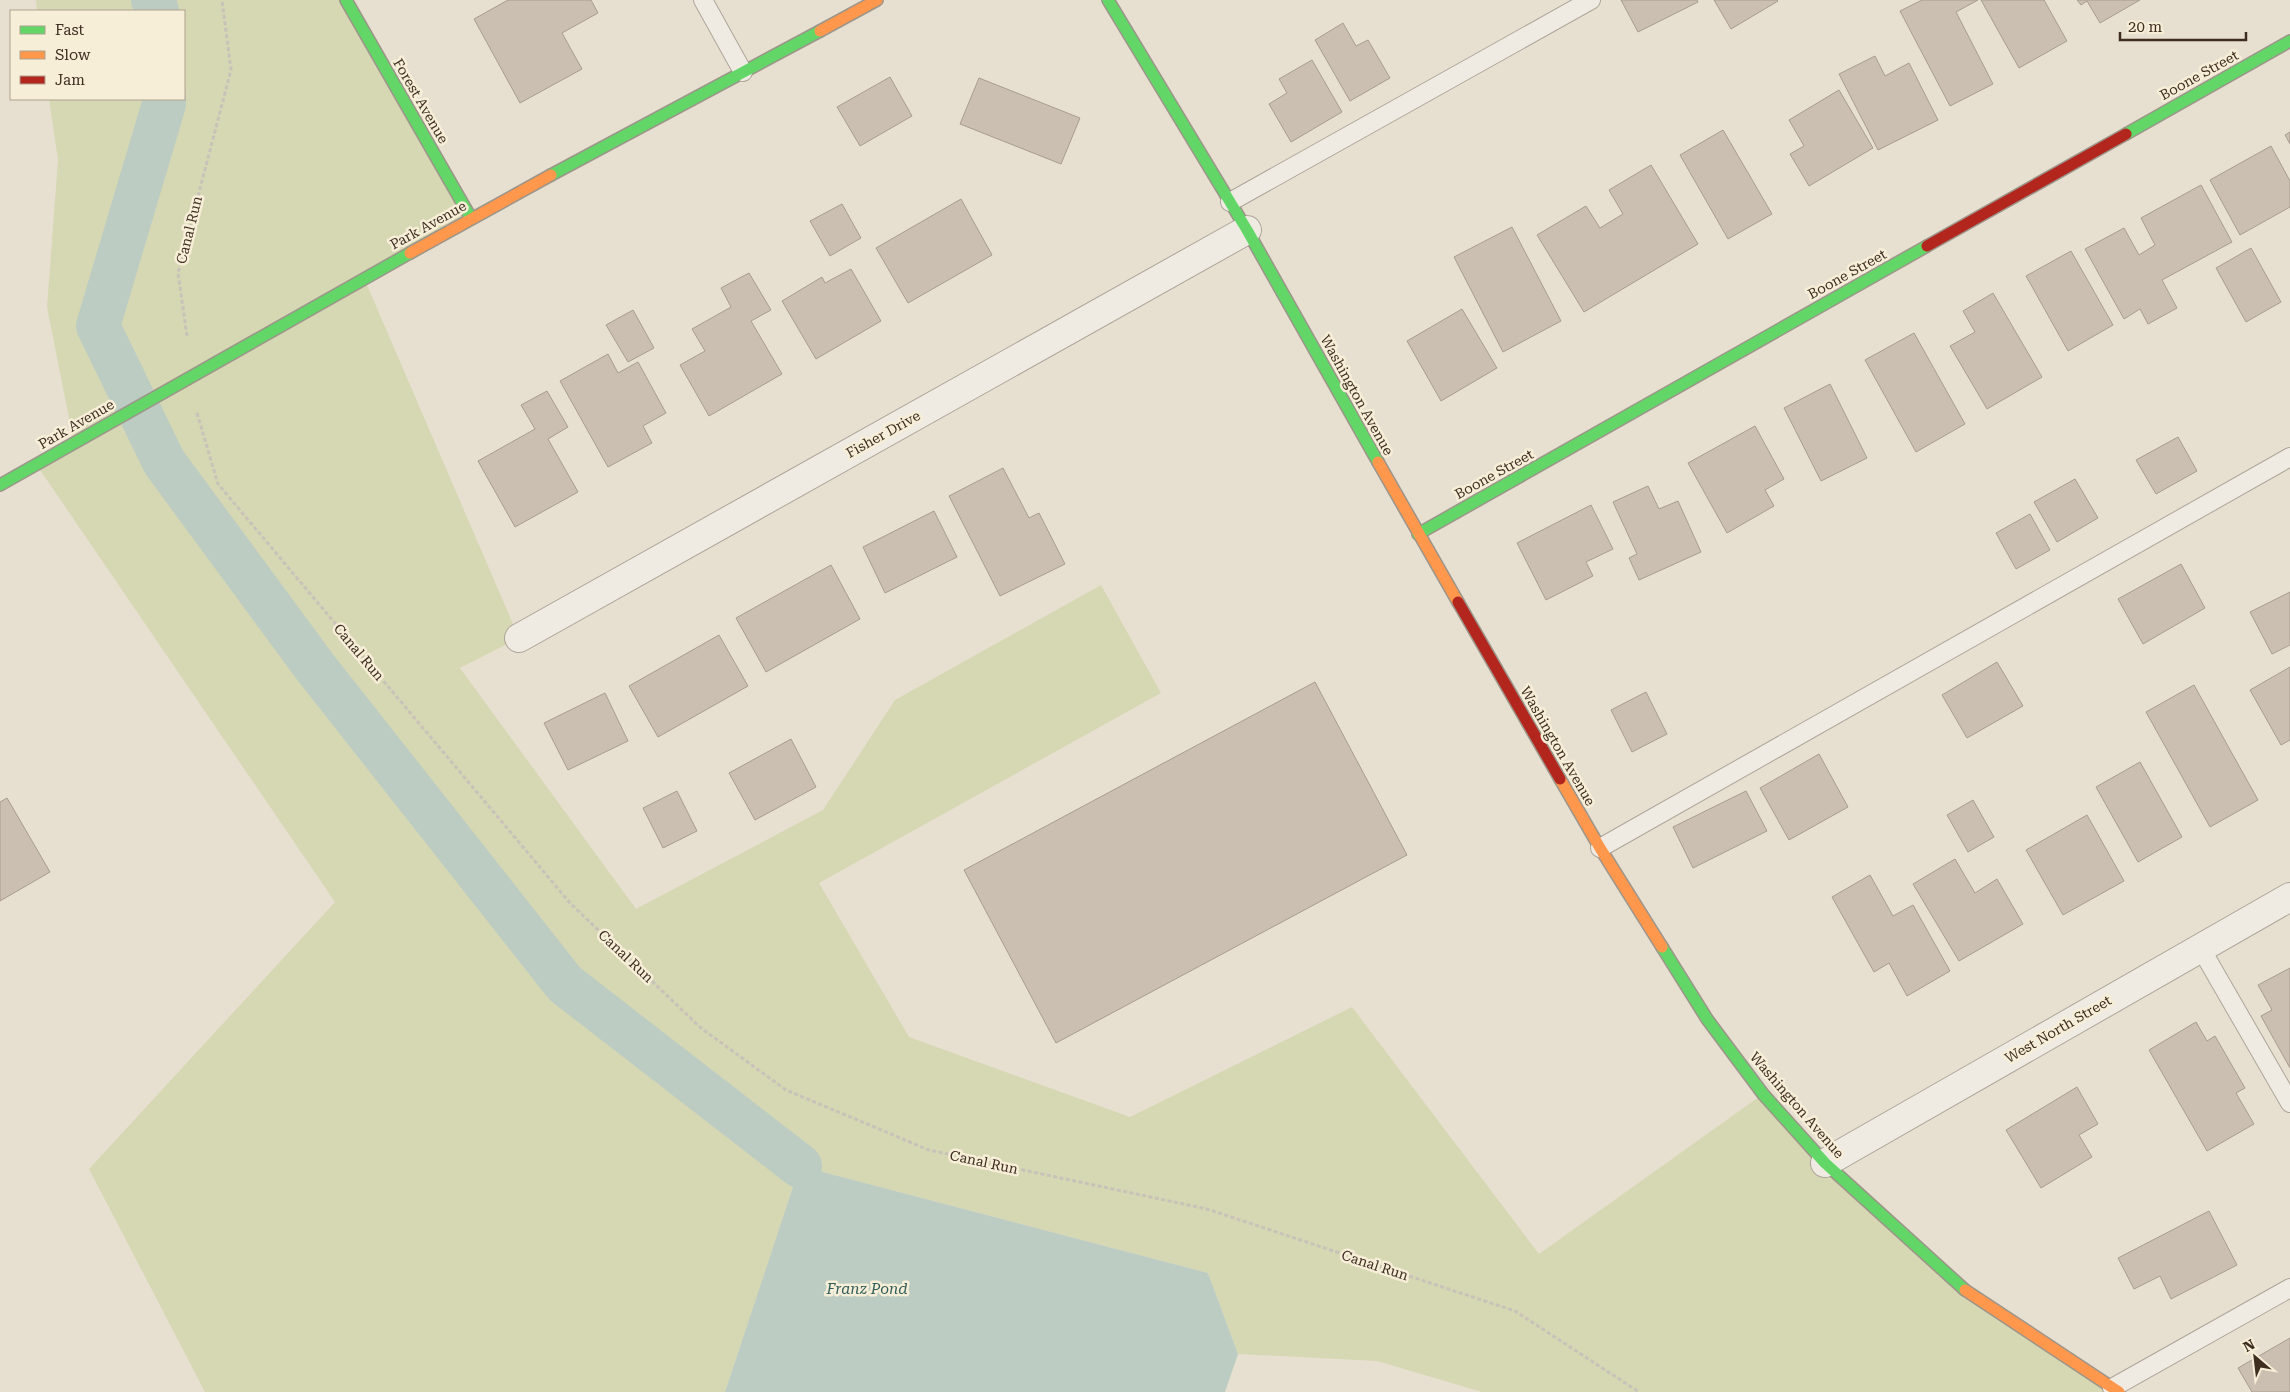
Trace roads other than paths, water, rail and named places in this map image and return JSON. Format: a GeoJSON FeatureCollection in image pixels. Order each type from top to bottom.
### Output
{"type":"FeatureCollection","features":[{"type":"Feature","properties":{"kind":"street","name":"Forest Avenue"},"geometry":{"type":"LineString","coordinates":[[346,0],[471,218]]}},
{"type":"Feature","properties":{"kind":"street","name":"Park Avenue"},"geometry":{"type":"LineString","coordinates":[[0,485],[471,218],[877,0]]}},
{"type":"Feature","properties":{"kind":"street","name":"Washington Avenue"},"geometry":{"type":"LineString","coordinates":[[1108,0],[1247,230],[1418,534],[1600,848],[1707,1019],[1763,1094],[1826,1162],[1956,1285],[2116,1390]]}},
{"type":"Feature","properties":{"kind":"street","name":"Boone Street"},"geometry":{"type":"LineString","coordinates":[[1418,534],[2290,41]]}},
{"type":"Feature","properties":{"kind":"street","name":"Fisher Drive"},"geometry":{"type":"LineString","coordinates":[[519,638],[1247,230]]}},
{"type":"Feature","properties":{"kind":"street","name":"West North Street"},"geometry":{"type":"LineString","coordinates":[[1826,1162],[2290,897]]}},
{"type":"Feature","properties":{"kind":"lane"},"geometry":{"type":"LineString","coordinates":[[703,0],[743,72]]}},
{"type":"Feature","properties":{"kind":"lane"},"geometry":{"type":"LineString","coordinates":[[1230,202],[1591,0]]}},
{"type":"Feature","properties":{"kind":"lane"},"geometry":{"type":"LineString","coordinates":[[1600,848],[2290,457]]}},
{"type":"Feature","properties":{"kind":"lane"},"geometry":{"type":"LineString","coordinates":[[2200,947],[2290,1103]]}},
{"type":"Feature","properties":{"kind":"lane"},"geometry":{"type":"LineString","coordinates":[[2116,1390],[2290,1288]]}},
{"type":"Feature","properties":{"kind":"water","name":"Franz Pond"},"geometry":{"type":"Polygon","coordinates":[[[800,1166],[1208,1273],[1238,1354],[1225,1392],[725,1392],[800,1166]]]}},
{"type":"Feature","properties":{"kind":"waterway"},"geometry":{"type":"LineString","coordinates":[[153,0],[157,10]]}},
{"type":"Feature","properties":{"kind":"waterway"},"geometry":{"type":"LineString","coordinates":[[164,100],[98,326],[164,462],[315,667],[565,984],[800,1166]]}}]}
